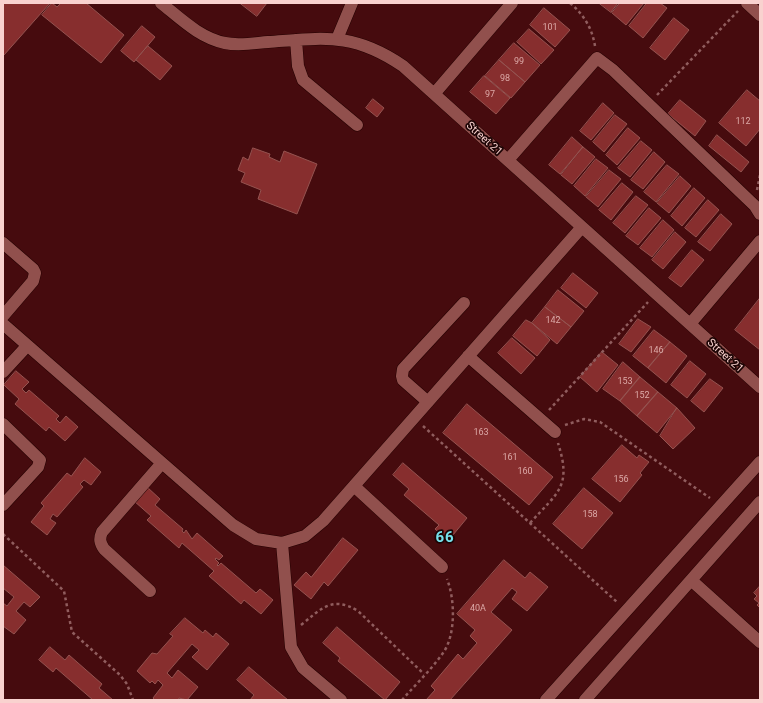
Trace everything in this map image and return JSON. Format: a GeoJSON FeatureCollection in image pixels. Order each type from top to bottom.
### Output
{"type":"FeatureCollection","features":[{"type":"Feature","properties":{"kind":"street","name":"Street 21"},"geometry":{"type":"LineString","coordinates":[[161,3],[207,38],[226,43],[337,39],[361,43],[383,52],[403,66],[760,387]]}},
{"type":"Feature","properties":{"kind":"street"},"geometry":{"type":"LineString","coordinates":[[337,39],[352,3]]}},
{"type":"Feature","properties":{"kind":"street"},"geometry":{"type":"LineString","coordinates":[[434,94],[512,3]]}},
{"type":"Feature","properties":{"kind":"street"},"geometry":{"type":"LineString","coordinates":[[744,6],[760,15]]}},
{"type":"Feature","properties":{"kind":"street"},"geometry":{"type":"LineString","coordinates":[[296,40],[298,66],[303,80],[357,125]]}},
{"type":"Feature","properties":{"kind":"street"},"geometry":{"type":"LineString","coordinates":[[508,160],[596,58],[613,70],[755,206],[760,214]]}},
{"type":"Feature","properties":{"kind":"street"},"geometry":{"type":"LineString","coordinates":[[3,324],[233,525],[256,539],[282,542],[305,536],[323,521],[582,227]]}},
{"type":"Feature","properties":{"kind":"street"},"geometry":{"type":"LineString","coordinates":[[690,324],[760,241]]}},
{"type":"Feature","properties":{"kind":"street"},"geometry":{"type":"LineString","coordinates":[[3,243],[33,269],[35,273],[33,281],[3,316]]}},
{"type":"Feature","properties":{"kind":"street"},"geometry":{"type":"LineString","coordinates":[[428,402],[403,380],[401,372],[464,303]]}},
{"type":"Feature","properties":{"kind":"street"},"geometry":{"type":"LineString","coordinates":[[3,372],[27,346]]}},
{"type":"Feature","properties":{"kind":"street"},"geometry":{"type":"LineString","coordinates":[[468,356],[555,432]]}},
{"type":"Feature","properties":{"kind":"street"},"geometry":{"type":"LineString","coordinates":[[3,424],[40,460],[38,467],[3,505]]}},
{"type":"Feature","properties":{"kind":"street"},"geometry":{"type":"LineString","coordinates":[[546,700],[760,462]]}},
{"type":"Feature","properties":{"kind":"street"},"geometry":{"type":"LineString","coordinates":[[150,591],[104,549],[100,544],[100,538],[102,532],[162,463]]}},
{"type":"Feature","properties":{"kind":"street"},"geometry":{"type":"LineString","coordinates":[[354,486],[442,567]]}},
{"type":"Feature","properties":{"kind":"street"},"geometry":{"type":"LineString","coordinates":[[585,700],[760,502]]}},
{"type":"Feature","properties":{"kind":"street"},"geometry":{"type":"LineString","coordinates":[[282,542],[292,647],[303,668],[341,700]]}},
{"type":"Feature","properties":{"kind":"street"},"geometry":{"type":"LineString","coordinates":[[691,580],[760,642]]}},
{"type":"Feature","properties":{"kind":"path"},"geometry":{"type":"LineString","coordinates":[[570,3],[586,18],[591,28],[596,58]]}},
{"type":"Feature","properties":{"kind":"path"},"geometry":{"type":"LineString","coordinates":[[648,104],[744,6]]}},
{"type":"Feature","properties":{"kind":"path"},"geometry":{"type":"LineString","coordinates":[[541,420],[656,294]]}},
{"type":"Feature","properties":{"kind":"path"},"geometry":{"type":"LineString","coordinates":[[414,418],[626,611]]}},
{"type":"Feature","properties":{"kind":"path"},"geometry":{"type":"LineString","coordinates":[[530,523],[559,490],[564,480],[565,468],[555,432],[568,423],[584,419],[600,422],[721,506]]}},
{"type":"Feature","properties":{"kind":"path"},"geometry":{"type":"LineString","coordinates":[[3,534],[64,592],[72,632],[120,675],[127,684],[132,700]]}},
{"type":"Feature","properties":{"kind":"path"},"geometry":{"type":"LineString","coordinates":[[402,700],[444,652],[451,632],[454,610],[450,588],[442,567]]}},
{"type":"Feature","properties":{"kind":"path"},"geometry":{"type":"LineString","coordinates":[[290,635],[323,607],[335,603],[347,604],[358,611],[424,674]]}},
{"type":"Feature","properties":{"kind":"building"},"geometry":{"type":"Polygon","coordinates":[[[3,3],[50,3],[4,55],[3,53],[3,3]]]}},
{"type":"Feature","properties":{"kind":"building"},"geometry":{"type":"Polygon","coordinates":[[[52,3],[57,7],[61,3],[86,3],[124,35],[101,63],[42,15],[52,3]]]}},
{"type":"Feature","properties":{"kind":"building"},"geometry":{"type":"Polygon","coordinates":[[[240,3],[267,3],[257,16],[240,3]]]}},
{"type":"Feature","properties":{"kind":"building"},"geometry":{"type":"Polygon","coordinates":[[[599,3],[618,3],[611,12],[599,3]]]}},
{"type":"Feature","properties":{"kind":"building"},"geometry":{"type":"Polygon","coordinates":[[[620,3],[644,3],[626,25],[612,13],[620,3]]]}},
{"type":"Feature","properties":{"kind":"building"},"geometry":{"type":"Polygon","coordinates":[[[647,3],[660,3],[667,8],[643,38],[629,26],[647,3]]]}},
{"type":"Feature","properties":{"kind":"building"},"geometry":{"type":"Polygon","coordinates":[[[544,8],[570,30],[555,47],[530,25],[544,8]]]}},
{"type":"Feature","properties":{"kind":"building"},"geometry":{"type":"Polygon","coordinates":[[[674,18],[689,30],[665,60],[650,48],[674,18]]]}},
{"type":"Feature","properties":{"kind":"building"},"geometry":{"type":"Polygon","coordinates":[[[142,26],[155,37],[134,62],[121,51],[142,26]]]}},
{"type":"Feature","properties":{"kind":"building"},"geometry":{"type":"Polygon","coordinates":[[[529,29],[554,50],[541,64],[517,42],[529,29]]]}},
{"type":"Feature","properties":{"kind":"building"},"geometry":{"type":"Polygon","coordinates":[[[514,43],[540,65],[525,82],[499,60],[514,43]]]}},
{"type":"Feature","properties":{"kind":"building"},"geometry":{"type":"Polygon","coordinates":[[[148,46],[172,66],[160,80],[136,60],[148,46]]]}},
{"type":"Feature","properties":{"kind":"building"},"geometry":{"type":"Polygon","coordinates":[[[499,60],[525,82],[511,98],[485,76],[499,60]]]}},
{"type":"Feature","properties":{"kind":"building"},"geometry":{"type":"Polygon","coordinates":[[[484,76],[510,98],[496,114],[470,92],[484,76]]]}},
{"type":"Feature","properties":{"kind":"building"},"geometry":{"type":"Polygon","coordinates":[[[747,90],[760,101],[760,129],[746,146],[719,123],[747,90]]]}},
{"type":"Feature","properties":{"kind":"building"},"geometry":{"type":"Polygon","coordinates":[[[373,99],[384,108],[377,117],[366,108],[373,99]]]}},
{"type":"Feature","properties":{"kind":"building"},"geometry":{"type":"Polygon","coordinates":[[[680,100],[706,121],[695,136],[668,114],[680,100]]]}},
{"type":"Feature","properties":{"kind":"building"},"geometry":{"type":"Polygon","coordinates":[[[603,103],[614,113],[591,140],[580,131],[603,103]]]}},
{"type":"Feature","properties":{"kind":"building"},"geometry":{"type":"Polygon","coordinates":[[[615,115],[627,124],[604,152],[593,142],[615,115]]]}},
{"type":"Feature","properties":{"kind":"building"},"geometry":{"type":"Polygon","coordinates":[[[628,128],[640,138],[617,165],[606,155],[628,128]]]}},
{"type":"Feature","properties":{"kind":"building"},"geometry":{"type":"Polygon","coordinates":[[[717,135],[749,162],[741,172],[709,146],[717,135]]]}},
{"type":"Feature","properties":{"kind":"building"},"geometry":{"type":"Polygon","coordinates":[[[572,137],[583,147],[560,174],[549,165],[572,137]]]}},
{"type":"Feature","properties":{"kind":"building"},"geometry":{"type":"Polygon","coordinates":[[[641,141],[652,150],[630,177],[618,168],[641,141]]]}},
{"type":"Feature","properties":{"kind":"building"},"geometry":{"type":"Polygon","coordinates":[[[583,147],[595,157],[572,184],[561,175],[583,147]]]}},
{"type":"Feature","properties":{"kind":"building"},"geometry":{"type":"Polygon","coordinates":[[[253,148],[270,154],[269,157],[280,162],[284,151],[317,164],[297,214],[258,199],[261,190],[241,182],[245,173],[238,170],[243,157],[248,160],[253,148]]]}},
{"type":"Feature","properties":{"kind":"building"},"geometry":{"type":"Polygon","coordinates":[[[654,152],[665,162],[643,189],[631,180],[654,152]]]}},
{"type":"Feature","properties":{"kind":"building"},"geometry":{"type":"Polygon","coordinates":[[[596,159],[608,168],[585,196],[574,186],[596,159]]]}},
{"type":"Feature","properties":{"kind":"building"},"geometry":{"type":"Polygon","coordinates":[[[667,165],[679,174],[656,202],[644,192],[667,165]]]}},
{"type":"Feature","properties":{"kind":"building"},"geometry":{"type":"Polygon","coordinates":[[[609,170],[621,179],[598,207],[586,197],[609,170]]]}},
{"type":"Feature","properties":{"kind":"building"},"geometry":{"type":"Polygon","coordinates":[[[680,176],[691,186],[669,213],[657,203],[680,176]]]}},
{"type":"Feature","properties":{"kind":"building"},"geometry":{"type":"Polygon","coordinates":[[[622,183],[633,192],[611,220],[599,210],[622,183]]]}},
{"type":"Feature","properties":{"kind":"building"},"geometry":{"type":"Polygon","coordinates":[[[694,188],[705,198],[682,226],[671,216],[694,188]]]}},
{"type":"Feature","properties":{"kind":"building"},"geometry":{"type":"Polygon","coordinates":[[[636,196],[648,205],[625,233],[613,223],[636,196]]]}},
{"type":"Feature","properties":{"kind":"building"},"geometry":{"type":"Polygon","coordinates":[[[708,200],[719,210],[696,237],[685,228],[708,200]]]}},
{"type":"Feature","properties":{"kind":"building"},"geometry":{"type":"Polygon","coordinates":[[[649,208],[661,218],[638,245],[626,236],[649,208]]]}},
{"type":"Feature","properties":{"kind":"building"},"geometry":{"type":"Polygon","coordinates":[[[721,214],[732,224],[710,251],[698,242],[721,214]]]}},
{"type":"Feature","properties":{"kind":"building"},"geometry":{"type":"Polygon","coordinates":[[[663,220],[674,230],[652,257],[640,248],[663,220]]]}},
{"type":"Feature","properties":{"kind":"building"},"geometry":{"type":"Polygon","coordinates":[[[675,232],[686,242],[663,269],[652,260],[675,232]]]}},
{"type":"Feature","properties":{"kind":"building"},"geometry":{"type":"Polygon","coordinates":[[[692,250],[704,260],[681,287],[669,278],[692,250]]]}},
{"type":"Feature","properties":{"kind":"building"},"geometry":{"type":"Polygon","coordinates":[[[573,273],[598,293],[586,308],[561,288],[573,273]]]}},
{"type":"Feature","properties":{"kind":"building"},"geometry":{"type":"Polygon","coordinates":[[[558,290],[584,311],[571,327],[545,307],[558,290]]]}},
{"type":"Feature","properties":{"kind":"building"},"geometry":{"type":"Polygon","coordinates":[[[760,298],[760,350],[735,330],[760,298]]]}},
{"type":"Feature","properties":{"kind":"building"},"geometry":{"type":"Polygon","coordinates":[[[545,307],[571,327],[557,344],[532,323],[545,307]]]}},
{"type":"Feature","properties":{"kind":"building"},"geometry":{"type":"Polygon","coordinates":[[[638,319],[651,327],[631,352],[619,344],[638,319]]]}},
{"type":"Feature","properties":{"kind":"building"},"geometry":{"type":"Polygon","coordinates":[[[526,320],[532,323],[550,340],[537,356],[513,336],[526,320]]]}},
{"type":"Feature","properties":{"kind":"building"},"geometry":{"type":"Polygon","coordinates":[[[654,330],[670,342],[648,368],[633,356],[654,330]]]}},
{"type":"Feature","properties":{"kind":"building"},"geometry":{"type":"Polygon","coordinates":[[[512,338],[535,358],[521,374],[498,353],[512,338]]]}},
{"type":"Feature","properties":{"kind":"building"},"geometry":{"type":"Polygon","coordinates":[[[670,342],[687,356],[666,383],[648,368],[670,342]]]}},
{"type":"Feature","properties":{"kind":"building"},"geometry":{"type":"Polygon","coordinates":[[[602,352],[618,365],[597,392],[580,377],[602,352]]]}},
{"type":"Feature","properties":{"kind":"building"},"geometry":{"type":"Polygon","coordinates":[[[690,361],[706,374],[687,398],[671,385],[690,361]]]}},
{"type":"Feature","properties":{"kind":"building"},"geometry":{"type":"Polygon","coordinates":[[[623,362],[640,377],[620,401],[603,389],[623,362]]]}},
{"type":"Feature","properties":{"kind":"building"},"geometry":{"type":"Polygon","coordinates":[[[16,371],[29,382],[22,389],[26,393],[29,390],[59,416],[56,419],[60,423],[66,416],[78,427],[65,441],[49,427],[46,431],[15,404],[19,399],[4,385],[16,371]]]}},
{"type":"Feature","properties":{"kind":"building"},"geometry":{"type":"Polygon","coordinates":[[[640,377],[658,392],[637,416],[620,401],[640,377]]]}},
{"type":"Feature","properties":{"kind":"building"},"geometry":{"type":"Polygon","coordinates":[[[710,379],[723,388],[704,412],[691,401],[710,379]]]}},
{"type":"Feature","properties":{"kind":"building"},"geometry":{"type":"Polygon","coordinates":[[[658,392],[677,408],[657,433],[637,416],[658,392]]]}},
{"type":"Feature","properties":{"kind":"building"},"geometry":{"type":"Polygon","coordinates":[[[467,404],[553,477],[529,505],[443,433],[467,404]]]}},
{"type":"Feature","properties":{"kind":"building"},"geometry":{"type":"Polygon","coordinates":[[[677,408],[695,428],[673,449],[660,436],[677,408]]]}},
{"type":"Feature","properties":{"kind":"building"},"geometry":{"type":"Polygon","coordinates":[[[622,445],[637,458],[639,455],[649,462],[640,473],[642,475],[620,502],[592,479],[622,445]]]}},
{"type":"Feature","properties":{"kind":"building"},"geometry":{"type":"Polygon","coordinates":[[[85,458],[101,472],[91,485],[84,480],[80,484],[83,487],[57,517],[53,514],[50,519],[56,523],[47,535],[31,522],[44,506],[41,503],[67,473],[71,476],[85,458]]]}},
{"type":"Feature","properties":{"kind":"building"},"geometry":{"type":"Polygon","coordinates":[[[403,463],[467,518],[448,541],[435,529],[439,525],[404,495],[409,489],[393,475],[403,463]]]}},
{"type":"Feature","properties":{"kind":"building"},"geometry":{"type":"Polygon","coordinates":[[[147,487],[160,499],[155,505],[183,529],[182,531],[184,533],[186,530],[192,539],[197,533],[223,556],[219,560],[216,558],[215,559],[219,563],[217,565],[218,566],[221,563],[256,593],[260,589],[273,600],[261,614],[244,600],[241,604],[209,576],[214,571],[182,543],[179,548],[147,520],[151,516],[134,501],[147,487]]]}},
{"type":"Feature","properties":{"kind":"building"},"geometry":{"type":"Polygon","coordinates":[[[584,488],[613,513],[582,549],[553,524],[584,488]]]}},
{"type":"Feature","properties":{"kind":"building"},"geometry":{"type":"Polygon","coordinates":[[[343,538],[358,550],[328,586],[324,582],[311,599],[294,585],[306,572],[311,577],[343,538]]]}},
{"type":"Feature","properties":{"kind":"building"},"geometry":{"type":"Polygon","coordinates":[[[504,560],[525,578],[530,572],[548,587],[527,611],[512,599],[517,592],[512,588],[491,612],[512,630],[450,700],[426,700],[435,690],[431,686],[458,654],[463,659],[477,643],[470,636],[475,630],[457,614],[504,560]]]}},
{"type":"Feature","properties":{"kind":"building"},"geometry":{"type":"Polygon","coordinates":[[[3,565],[40,597],[30,607],[24,602],[16,611],[26,620],[14,634],[3,626],[3,603],[7,606],[14,597],[3,588],[3,565]]]}},
{"type":"Feature","properties":{"kind":"building"},"geometry":{"type":"Polygon","coordinates":[[[760,586],[760,608],[757,605],[759,603],[754,599],[757,596],[754,593],[760,586]]]}},
{"type":"Feature","properties":{"kind":"building"},"geometry":{"type":"Polygon","coordinates":[[[185,618],[203,633],[205,630],[213,637],[216,633],[229,644],[207,670],[192,657],[199,650],[192,644],[167,673],[172,678],[178,670],[198,687],[187,700],[179,698],[178,700],[155,700],[153,698],[163,685],[158,680],[155,684],[152,681],[150,683],[137,671],[152,653],[157,654],[173,636],[170,634],[185,618]]]}},
{"type":"Feature","properties":{"kind":"building"},"geometry":{"type":"Polygon","coordinates":[[[337,627],[400,682],[385,700],[338,661],[340,658],[323,643],[337,627]]]}},
{"type":"Feature","properties":{"kind":"building"},"geometry":{"type":"Polygon","coordinates":[[[50,647],[65,660],[69,655],[102,684],[99,688],[113,700],[93,700],[56,668],[53,672],[39,660],[50,647]]]}},
{"type":"Feature","properties":{"kind":"building"},"geometry":{"type":"Polygon","coordinates":[[[249,667],[288,700],[250,700],[254,695],[237,680],[249,667]]]}},
{"type":"Feature","properties":{"kind":"district","name":"66"},"geometry":{"type":"Point","coordinates":[445,538]}}]}
